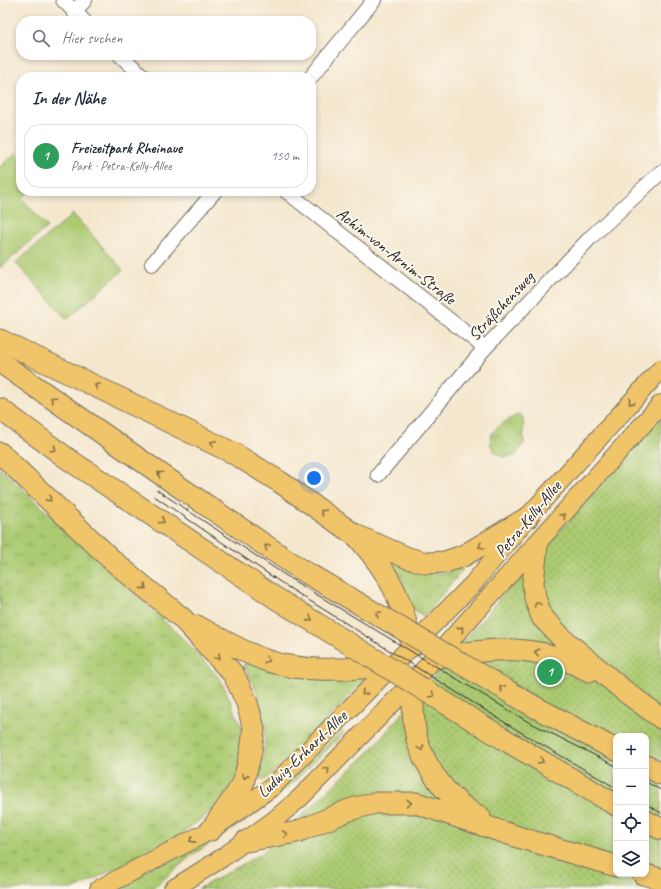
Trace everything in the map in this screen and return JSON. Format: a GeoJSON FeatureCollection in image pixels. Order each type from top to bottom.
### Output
{"type":"FeatureCollection","features":[{"type":"Feature","properties":{"kind":"highway"},"geometry":{"type":"LineString","coordinates":[[0,340],[233,453],[280,482],[355,535],[408,558],[428,562],[446,562],[463,556],[526,518]]}},
{"type":"Feature","properties":{"kind":"highway"},"geometry":{"type":"LineString","coordinates":[[0,362],[162,475],[300,568],[535,707],[613,748]]}},
{"type":"Feature","properties":{"kind":"highway"},"geometry":{"type":"LineString","coordinates":[[0,409],[68,459],[277,598],[507,741],[613,803]]}},
{"type":"Feature","properties":{"kind":"highway"},"geometry":{"type":"LineString","coordinates":[[0,453],[113,561],[182,618],[234,675],[247,703],[254,729],[251,751],[243,784],[211,830]]}},
{"type":"Feature","properties":{"kind":"highway"},"geometry":{"type":"LineString","coordinates":[[355,535],[380,563],[396,592],[405,615],[412,664],[414,718],[419,746],[433,774],[445,790],[468,811],[518,837]]}},
{"type":"Feature","properties":{"kind":"highway"},"geometry":{"type":"LineString","coordinates":[[537,545],[533,583],[535,598],[542,617],[562,638],[623,690],[661,718]]}},
{"type":"Feature","properties":{"kind":"highway"},"geometry":{"type":"LineString","coordinates":[[182,618],[235,647],[266,660],[293,667],[341,670],[392,666]]}},
{"type":"Feature","properties":{"kind":"highway"},"geometry":{"type":"LineString","coordinates":[[434,658],[482,650],[531,650],[562,658],[623,690]]}},
{"type":"Feature","properties":{"kind":"highway"},"geometry":{"type":"LineString","coordinates":[[649,768],[661,774]]}},
{"type":"Feature","properties":{"kind":"highway"},"geometry":{"type":"LineString","coordinates":[[246,841],[297,832],[349,810],[375,803],[416,803],[518,837],[613,865]]}},
{"type":"Feature","properties":{"kind":"highway"},"geometry":{"type":"LineString","coordinates":[[649,823],[661,829]]}},
{"type":"Feature","properties":{"kind":"highway"},"geometry":{"type":"LineString","coordinates":[[649,876],[661,880]]}},
{"type":"Feature","properties":{"kind":"main road","name":"Petra-Kelly-Allee"},"geometry":{"type":"LineString","coordinates":[[392,666],[412,664],[526,518],[661,369]]}},
{"type":"Feature","properties":{"kind":"main road","name":"Petra-Kelly-Allee"},"geometry":{"type":"LineString","coordinates":[[434,658],[537,545],[661,404]]}},
{"type":"Feature","properties":{"kind":"main road","name":"Ludwig-Erhard-Allee"},"geometry":{"type":"LineString","coordinates":[[173,889],[273,822],[300,798],[412,664],[434,658]]}},
{"type":"Feature","properties":{"kind":"main road","name":"Ludwig-Erhard-Allee"},"geometry":{"type":"LineString","coordinates":[[99,889],[211,830],[272,787],[392,666]]}},
{"type":"Feature","properties":{"kind":"street"},"geometry":{"type":"LineString","coordinates":[[63,0],[79,16],[85,0]]}},
{"type":"Feature","properties":{"kind":"street"},"geometry":{"type":"LineString","coordinates":[[314,72],[374,0]]}},
{"type":"Feature","properties":{"kind":"street"},"geometry":{"type":"LineString","coordinates":[[125,60],[139,72]]}},
{"type":"Feature","properties":{"kind":"street","name":"Sträßchensweg"},"geometry":{"type":"LineString","coordinates":[[378,475],[485,348],[592,236],[661,172]]}},
{"type":"Feature","properties":{"kind":"street"},"geometry":{"type":"LineString","coordinates":[[152,264],[211,196]]}},
{"type":"Feature","properties":{"kind":"street","name":"Achim-von-Arnim-Straße"},"geometry":{"type":"LineString","coordinates":[[292,196],[485,348]]}},
{"type":"Feature","properties":{"kind":"green space"},"geometry":{"type":"Polygon","coordinates":[[[16,153],[16,196],[24,196],[22,198],[47,227],[0,268],[0,167],[16,153]]]}},
{"type":"Feature","properties":{"kind":"green space"},"geometry":{"type":"Polygon","coordinates":[[[73,214],[123,270],[67,319],[16,263],[73,214]]]}},
{"type":"Feature","properties":{"kind":"green space"},"geometry":{"type":"Polygon","coordinates":[[[517,415],[521,415],[523,418],[524,443],[516,455],[503,457],[496,453],[493,449],[490,441],[491,436],[498,427],[517,415]]]}},
{"type":"Feature","properties":{"kind":"green space"},"geometry":{"type":"Polygon","coordinates":[[[661,417],[661,889],[198,889],[261,854],[371,750],[519,576],[546,550],[558,533],[661,417]]]}},
{"type":"Feature","properties":{"kind":"green space"},"geometry":{"type":"Polygon","coordinates":[[[0,468],[181,637],[221,680],[242,728],[242,747],[237,777],[224,796],[206,815],[181,834],[75,889],[0,889],[0,468]]]}},
{"type":"Feature","properties":{"kind":"green space"},"geometry":{"type":"Polygon","coordinates":[[[396,564],[435,573],[444,573],[463,569],[424,616],[413,609],[401,578],[394,566],[396,564]]]}},
{"type":"Feature","properties":{"kind":"green space"},"geometry":{"type":"Polygon","coordinates":[[[245,663],[363,676],[364,680],[304,744],[266,779],[263,780],[259,776],[264,746],[264,719],[257,692],[243,665],[245,663]]]}},
{"type":"Feature","properties":{"kind":"green space"},"geometry":{"type":"Polygon","coordinates":[[[342,730],[344,733],[287,788],[246,820],[192,855],[152,889],[116,889],[290,781],[342,730]]]}},
{"type":"Feature","properties":{"kind":"tram line"},"geometry":{"type":"LineString","coordinates":[[157,490],[291,579],[525,720],[613,764]]}},
{"type":"Feature","properties":{"kind":"tram line"},"geometry":{"type":"LineString","coordinates":[[154,496],[286,586],[517,730],[613,786]]}},
{"type":"Feature","properties":{"kind":"tram line"},"geometry":{"type":"LineString","coordinates":[[649,784],[661,790]]}},
{"type":"Feature","properties":{"kind":"tram line"},"geometry":{"type":"LineString","coordinates":[[648,805],[661,813]]}},
{"type":"Feature","properties":{"kind":"place","name":"Freizeitpark Rheinaue"},"geometry":{"type":"Point","coordinates":[550,672]}}]}
